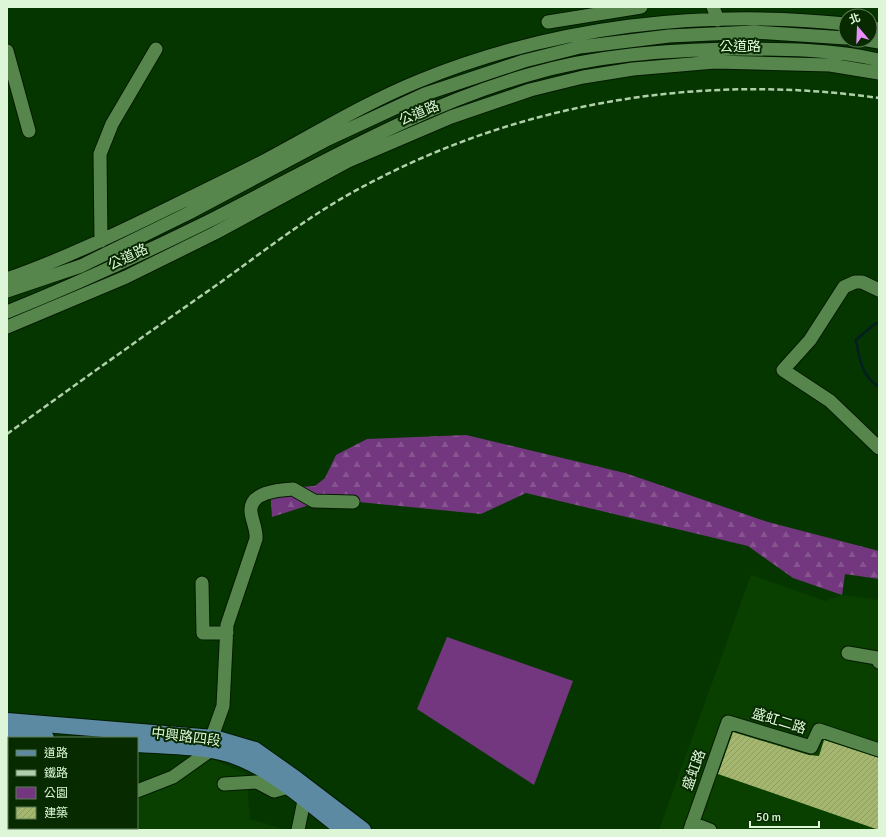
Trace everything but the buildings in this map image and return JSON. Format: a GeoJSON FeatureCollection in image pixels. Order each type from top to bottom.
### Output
{"type":"FeatureCollection","features":[{"type":"Feature","properties":{"kind":"main road","name":"中興路四段"},"geometry":{"type":"LineString","coordinates":[[7,721],[48,734]]}},
{"type":"Feature","properties":{"kind":"main road","name":"中興路四段"},"geometry":{"type":"LineString","coordinates":[[7,734],[48,734],[97,737]]}},
{"type":"Feature","properties":{"kind":"main road","name":"中興路四段"},"geometry":{"type":"LineString","coordinates":[[138,739],[212,744],[255,750],[344,830]]}},
{"type":"Feature","properties":{"kind":"main road","name":"中興路四段"},"geometry":{"type":"LineString","coordinates":[[138,744],[212,744]]}},
{"type":"Feature","properties":{"kind":"main road","name":"中興路四段"},"geometry":{"type":"LineString","coordinates":[[299,788],[362,830]]}},
{"type":"Feature","properties":{"kind":"street"},"geometry":{"type":"LineString","coordinates":[[548,22],[643,7],[649,23],[649,38],[655,71]]}},
{"type":"Feature","properties":{"kind":"street"},"geometry":{"type":"LineString","coordinates":[[713,7],[718,20]]}},
{"type":"Feature","properties":{"kind":"street","name":"公道路"},"geometry":{"type":"LineString","coordinates":[[10,284],[251,168],[318,130],[418,81],[514,49],[579,33],[649,23],[756,18],[838,23]]}},
{"type":"Feature","properties":{"kind":"street"},"geometry":{"type":"LineString","coordinates":[[826,36],[828,22]]}},
{"type":"Feature","properties":{"kind":"street","name":"公道路"},"geometry":{"type":"LineString","coordinates":[[10,284],[81,266],[189,213],[328,139],[425,94],[524,61],[580,47],[649,38],[754,32],[838,37]]}},
{"type":"Feature","properties":{"kind":"street"},"geometry":{"type":"LineString","coordinates":[[101,241],[100,154],[112,124],[156,49]]}},
{"type":"Feature","properties":{"kind":"street","name":"公道路"},"geometry":{"type":"LineString","coordinates":[[7,312],[207,222],[342,151],[447,103],[528,75],[580,62],[651,52],[762,49],[831,52],[879,60]]}},
{"type":"Feature","properties":{"kind":"street"},"geometry":{"type":"LineString","coordinates":[[7,51],[29,131]]}},
{"type":"Feature","properties":{"kind":"street","name":"公道路"},"geometry":{"type":"LineString","coordinates":[[7,327],[126,277],[215,233],[348,161],[451,116],[530,90],[583,77],[655,71],[715,62],[830,65],[879,73]]}},
{"type":"Feature","properties":{"kind":"street"},"geometry":{"type":"LineString","coordinates":[[879,290],[862,282],[855,282],[844,287],[810,340],[783,370],[830,401],[879,448]]}},
{"type":"Feature","properties":{"kind":"street"},"geometry":{"type":"LineString","coordinates":[[138,791],[173,777],[212,744],[223,706],[227,624],[257,534],[251,511],[254,500],[260,496],[293,488],[314,501],[353,502]]}},
{"type":"Feature","properties":{"kind":"street"},"geometry":{"type":"LineString","coordinates":[[202,583],[203,633],[227,633]]}},
{"type":"Feature","properties":{"kind":"street"},"geometry":{"type":"LineString","coordinates":[[848,653],[877,658],[879,662]]}},
{"type":"Feature","properties":{"kind":"street","name":"盛虹二路"},"geometry":{"type":"LineString","coordinates":[[728,722],[811,747],[819,730],[879,750]]}},
{"type":"Feature","properties":{"kind":"street","name":"盛虹路"},"geometry":{"type":"LineString","coordinates":[[691,827],[728,722]]}},
{"type":"Feature","properties":{"kind":"street"},"geometry":{"type":"LineString","coordinates":[[224,784],[257,782],[274,791],[299,788],[298,830]]}},
{"type":"Feature","properties":{"kind":"street"},"geometry":{"type":"LineString","coordinates":[[691,827],[710,830]]}},
{"type":"Feature","properties":{"kind":"shaded area"},"geometry":{"type":"Polygon","coordinates":[[[751,575],[825,601],[842,595],[879,600],[879,830],[659,830],[751,575]]]}},
{"type":"Feature","properties":{"kind":"shaded area"},"geometry":{"type":"Polygon","coordinates":[[[7,745],[8,745],[8,802],[7,745]]]}},
{"type":"Feature","properties":{"kind":"shaded area"},"geometry":{"type":"Polygon","coordinates":[[[212,759],[246,774],[250,819],[287,830],[126,830],[138,829],[138,796],[212,759]]]}},
{"type":"Feature","properties":{"kind":"green space"},"geometry":{"type":"Polygon","coordinates":[[[466,435],[625,473],[768,522],[879,551],[879,579],[845,574],[842,595],[793,578],[748,546],[526,493],[481,514],[328,499],[272,517],[270,489],[315,486],[325,478],[336,455],[367,439],[466,435]]]}},
{"type":"Feature","properties":{"kind":"green space"},"geometry":{"type":"Polygon","coordinates":[[[447,637],[573,681],[534,785],[417,709],[447,637]]]}},
{"type":"Feature","properties":{"kind":"waterway"},"geometry":{"type":"LineString","coordinates":[[879,322],[856,340],[862,366],[873,383],[879,387]]}},
{"type":"Feature","properties":{"kind":"railway"},"geometry":{"type":"LineString","coordinates":[[7,434],[274,243],[328,207],[366,185],[426,156],[488,132],[551,114],[616,101],[681,92],[747,89],[813,91],[879,98]]}}]}
